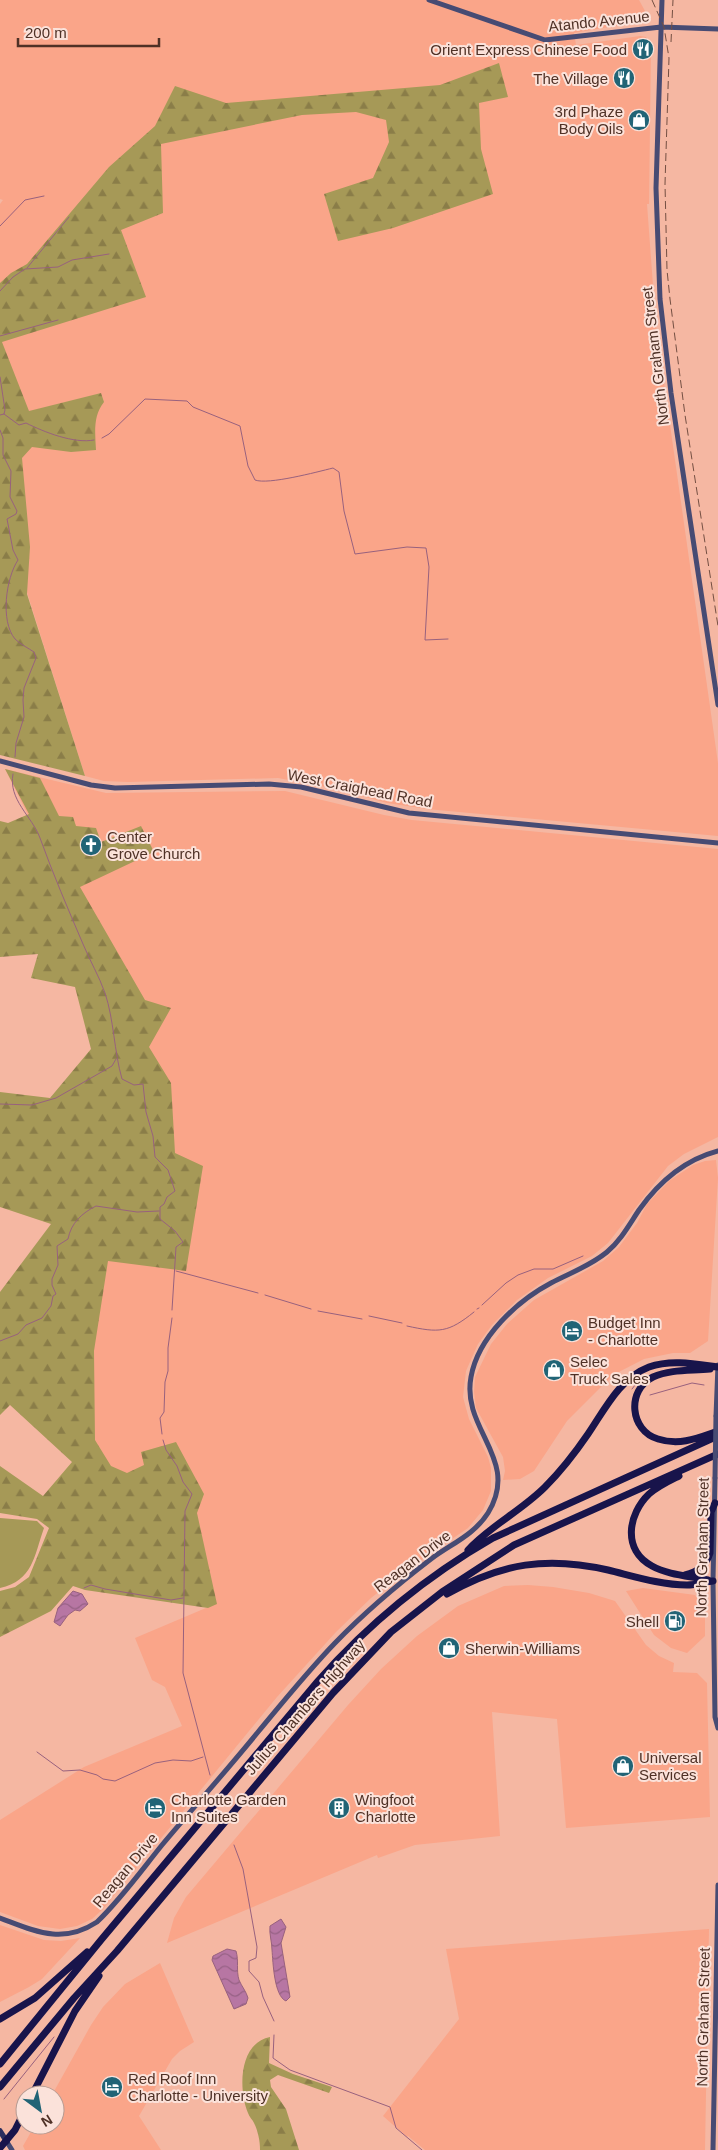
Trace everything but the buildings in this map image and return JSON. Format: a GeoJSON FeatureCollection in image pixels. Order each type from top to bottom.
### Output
{"type":"FeatureCollection","features":[{"type":"Feature","properties":{"kind":"highway"},"geometry":{"type":"LineString","coordinates":[[463,1555],[477,1540],[524,1506],[545,1487],[575,1452],[617,1392],[635,1375],[650,1367],[672,1363],[691,1363],[718,1367]]}},
{"type":"Feature","properties":{"kind":"highway"},"geometry":{"type":"LineString","coordinates":[[718,1367],[670,1372],[652,1377],[638,1391],[634,1407],[637,1420],[642,1429],[660,1440],[690,1440],[718,1431]]}},
{"type":"Feature","properties":{"kind":"highway","name":"Julius Chambers Highway"},"geometry":{"type":"LineString","coordinates":[[0,2064],[101,1940],[348,1648],[400,1601],[463,1555],[500,1534],[718,1436]]}},
{"type":"Feature","properties":{"kind":"highway","name":"Julius Chambers Highway"},"geometry":{"type":"LineString","coordinates":[[0,2087],[74,1998],[117,1951],[351,1671],[413,1614],[465,1576],[514,1545],[718,1454]]}},
{"type":"Feature","properties":{"kind":"highway"},"geometry":{"type":"LineString","coordinates":[[705,1460],[654,1490],[637,1510],[631,1524],[633,1545],[643,1560],[660,1570],[716,1581]]}},
{"type":"Feature","properties":{"kind":"highway"},"geometry":{"type":"LineString","coordinates":[[685,1575],[698,1571],[708,1559],[710,1553],[711,1512],[715,1503]]}},
{"type":"Feature","properties":{"kind":"highway"},"geometry":{"type":"LineString","coordinates":[[413,1614],[476,1578],[498,1570],[531,1563],[570,1564],[687,1585],[716,1581]]}},
{"type":"Feature","properties":{"kind":"highway"},"geometry":{"type":"LineString","coordinates":[[0,2019],[35,1998],[101,1940]]}},
{"type":"Feature","properties":{"kind":"highway"},"geometry":{"type":"LineString","coordinates":[[37,2085],[75,2011],[117,1951]]}},
{"type":"Feature","properties":{"kind":"highway"},"geometry":{"type":"LineString","coordinates":[[0,2148],[7,2142],[15,2130]]}},
{"type":"Feature","properties":{"kind":"main road"},"geometry":{"type":"LineString","coordinates":[[0,2131],[7,2142]]}},
{"type":"Feature","properties":{"kind":"street","name":"Atando Avenue"},"geometry":{"type":"LineString","coordinates":[[429,0],[545,40],[661,27],[718,29]]}},
{"type":"Feature","properties":{"kind":"street","name":"North Graham Street"},"geometry":{"type":"LineString","coordinates":[[662,0],[656,188],[660,299],[674,413],[718,705]]}},
{"type":"Feature","properties":{"kind":"street","name":"West Craighead Road"},"geometry":{"type":"LineString","coordinates":[[0,761],[107,787],[269,784],[290,786],[409,813],[718,843]]}},
{"type":"Feature","properties":{"kind":"street","name":"Reagan Drive"},"geometry":{"type":"LineString","coordinates":[[0,1918],[54,1935],[76,1933],[97,1922],[332,1646],[396,1587],[432,1558],[473,1531],[488,1514],[498,1480],[494,1454],[474,1417],[469,1397],[472,1371],[484,1346],[509,1315],[527,1299],[554,1281],[595,1261],[608,1251],[625,1233],[650,1196],[668,1177],[687,1163],[718,1151]]}},
{"type":"Feature","properties":{"kind":"street","name":"North Graham Street"},"geometry":{"type":"LineString","coordinates":[[718,1367],[715,1478],[715,1717],[718,1728]]}},
{"type":"Feature","properties":{"kind":"street","name":"North Graham Street"},"geometry":{"type":"LineString","coordinates":[[713,2150],[718,1885]]}},
{"type":"Feature","properties":{"kind":"street"},"geometry":{"type":"LineString","coordinates":[[7,2142],[12,2150]]}},
{"type":"Feature","properties":{"kind":"shaded area"},"geometry":{"type":"Polygon","coordinates":[[[0,0],[639,0],[650,20],[574,33],[576,45],[640,36],[646,37],[651,46],[649,204],[647,204],[656,326],[718,763],[718,836],[427,809],[387,803],[336,789],[278,778],[128,782],[104,781],[85,776],[0,507],[0,204],[3,200],[0,199],[0,0]]]}},
{"type":"Feature","properties":{"kind":"shaded area"},"geometry":{"type":"Polygon","coordinates":[[[5,769],[106,793],[285,791],[412,820],[718,849],[718,1137],[684,1154],[668,1166],[608,1243],[592,1256],[548,1278],[517,1300],[492,1325],[478,1344],[466,1371],[463,1397],[469,1419],[488,1457],[491,1468],[491,1491],[483,1510],[468,1528],[405,1571],[371,1598],[336,1632],[277,1697],[103,1909],[92,1919],[77,1926],[60,1929],[38,1926],[0,1912],[0,1820],[84,1767],[182,1726],[165,1687],[152,1680],[135,1638],[213,1605],[95,1465],[83,1234],[175,1265],[39,837],[5,769]]]}},
{"type":"Feature","properties":{"kind":"shaded area"},"geometry":{"type":"Polygon","coordinates":[[[716,1160],[718,1178],[708,1341],[690,1353],[673,1353],[644,1359],[613,1375],[567,1421],[534,1471],[520,1479],[503,1480],[505,1471],[503,1457],[476,1408],[474,1392],[475,1377],[491,1344],[507,1324],[534,1300],[603,1261],[619,1247],[637,1223],[647,1204],[669,1181],[693,1165],[716,1160]]]}},
{"type":"Feature","properties":{"kind":"shaded area"},"geometry":{"type":"Polygon","coordinates":[[[528,1585],[589,1593],[615,1601],[646,1645],[659,1656],[674,1663],[673,1672],[697,1673],[707,1683],[710,1817],[566,1828],[557,1719],[492,1712],[500,1836],[415,1845],[378,1858],[377,1855],[167,1943],[174,1918],[186,1897],[348,1705],[381,1669],[417,1636],[458,1606],[504,1586],[528,1585]]]}},
{"type":"Feature","properties":{"kind":"shaded area"},"geometry":{"type":"Polygon","coordinates":[[[643,1588],[695,1595],[705,1609],[705,1636],[687,1653],[671,1648],[654,1635],[626,1591],[643,1588]]]}},
{"type":"Feature","properties":{"kind":"shaded area"},"geometry":{"type":"Polygon","coordinates":[[[0,1925],[44,1940],[61,1941],[80,1938],[42,1979],[0,2002],[0,1925]]]}},
{"type":"Feature","properties":{"kind":"shaded area"},"geometry":{"type":"Polygon","coordinates":[[[709,1929],[705,2150],[425,2150],[383,2116],[459,2019],[446,1949],[709,1929]]]}},
{"type":"Feature","properties":{"kind":"shaded area"},"geometry":{"type":"Polygon","coordinates":[[[160,1963],[194,2042],[172,2059],[139,2116],[161,2150],[25,2150],[23,2146],[29,2135],[65,2135],[65,2085],[58,2085],[103,2007],[125,1984],[160,1963]]]}},
{"type":"Feature","properties":{"kind":"green space"},"geometry":{"type":"Polygon","coordinates":[[[499,63],[508,97],[479,103],[481,149],[493,194],[393,228],[338,241],[324,194],[373,178],[389,142],[386,120],[356,112],[302,115],[161,144],[163,213],[121,230],[146,297],[2,342],[29,411],[101,393],[104,402],[96,419],[96,450],[71,452],[32,447],[22,458],[30,547],[27,594],[85,776],[0,755],[0,283],[11,273],[27,264],[109,167],[155,126],[175,86],[226,103],[440,85],[499,63]]]}},
{"type":"Feature","properties":{"kind":"green space"},"geometry":{"type":"Polygon","coordinates":[[[5,769],[40,778],[59,816],[73,817],[76,826],[96,828],[101,842],[141,826],[154,852],[80,887],[145,1000],[171,1008],[149,1047],[171,1083],[175,1153],[203,1166],[186,1271],[108,1261],[94,1351],[95,1440],[111,1466],[127,1473],[144,1465],[141,1452],[176,1442],[204,1494],[197,1513],[217,1604],[208,1608],[85,1590],[73,1586],[51,1611],[0,1637],[0,1591],[15,1587],[29,1577],[49,1528],[37,1519],[0,1513],[0,1466],[43,1496],[72,1462],[10,1405],[0,1415],[0,1292],[51,1224],[0,1207],[0,1092],[50,1098],[91,1049],[75,987],[31,978],[38,954],[0,957],[0,821],[8,823],[29,814],[5,769]]]}},
{"type":"Feature","properties":{"kind":"green space"},"geometry":{"type":"Polygon","coordinates":[[[0,1518],[37,1521],[44,1528],[31,1566],[26,1573],[11,1585],[0,1588],[0,1518]]]}},
{"type":"Feature","properties":{"kind":"green space"},"geometry":{"type":"Polygon","coordinates":[[[270,2037],[269,2063],[293,2074],[332,2087],[329,2093],[278,2075],[270,2080],[271,2087],[286,2109],[299,2150],[260,2150],[257,2129],[245,2103],[242,2080],[247,2057],[252,2048],[260,2041],[270,2037]]]}},
{"type":"Feature","properties":{"kind":"water"},"geometry":{"type":"Polygon","coordinates":[[[73,1591],[82,1594],[88,1604],[80,1611],[75,1610],[68,1615],[60,1626],[54,1622],[58,1608],[73,1591]]]}},
{"type":"Feature","properties":{"kind":"water"},"geometry":{"type":"Polygon","coordinates":[[[281,1919],[286,1927],[281,1943],[290,1997],[286,2001],[279,1993],[277,1986],[270,1932],[270,1926],[281,1919]]]}},
{"type":"Feature","properties":{"kind":"water"},"geometry":{"type":"Polygon","coordinates":[[[227,1949],[236,1951],[239,1980],[248,1998],[246,2004],[234,2009],[212,1960],[213,1956],[227,1949]]]}},
{"type":"Feature","properties":{"kind":"waterway"},"geometry":{"type":"LineString","coordinates":[[0,226],[25,200],[44,196]]}},
{"type":"Feature","properties":{"kind":"waterway"},"geometry":{"type":"LineString","coordinates":[[27,268],[69,217]]}},
{"type":"Feature","properties":{"kind":"waterway"},"geometry":{"type":"LineString","coordinates":[[0,291],[13,277],[25,269],[58,267],[72,260],[109,254]]}},
{"type":"Feature","properties":{"kind":"waterway"},"geometry":{"type":"LineString","coordinates":[[0,336],[58,320]]}},
{"type":"Feature","properties":{"kind":"waterway"},"geometry":{"type":"LineString","coordinates":[[0,377],[5,410],[4,414],[0,415]]}},
{"type":"Feature","properties":{"kind":"waterway"},"geometry":{"type":"LineString","coordinates":[[102,438],[109,434],[145,399],[187,401],[193,407],[240,426],[248,466],[255,480],[270,481],[333,468],[339,472],[344,511],[355,554],[407,547],[426,548],[429,567],[425,640],[448,639]]}},
{"type":"Feature","properties":{"kind":"waterway"},"geometry":{"type":"LineString","coordinates":[[4,414],[19,425],[26,423],[68,439],[94,440]]}},
{"type":"Feature","properties":{"kind":"waterway"},"geometry":{"type":"LineString","coordinates":[[0,430],[3,438],[3,455],[11,471],[10,497],[17,511],[16,514],[7,519],[13,550],[18,560],[10,577],[8,588],[6,600],[7,622],[15,639],[34,652],[36,658],[24,688],[24,717],[16,743],[15,757]]}},
{"type":"Feature","properties":{"kind":"waterway"},"geometry":{"type":"LineString","coordinates":[[13,774],[12,783],[17,800],[40,838],[66,905],[105,993],[122,1079],[134,1085],[143,1084],[146,1112],[153,1136],[155,1157],[168,1170],[175,1191],[167,1197],[164,1204],[160,1207],[160,1219],[175,1231],[183,1242],[176,1247],[172,1310]]}},
{"type":"Feature","properties":{"kind":"waterway"},"geometry":{"type":"LineString","coordinates":[[0,1104],[32,1105],[56,1098],[112,1066],[116,1059]]}},
{"type":"Feature","properties":{"kind":"waterway"},"geometry":{"type":"LineString","coordinates":[[0,1341],[18,1334],[26,1325],[42,1318],[51,1306],[53,1296],[56,1294],[52,1285],[52,1279],[58,1265],[57,1246],[68,1239],[74,1223],[82,1215],[96,1206],[137,1212],[159,1211]]}},
{"type":"Feature","properties":{"kind":"waterway"},"geometry":{"type":"LineString","coordinates":[[482,1305],[506,1283],[518,1275],[534,1269],[553,1269],[583,1256]]}},
{"type":"Feature","properties":{"kind":"waterway"},"geometry":{"type":"LineString","coordinates":[[176,1271],[258,1293]]}},
{"type":"Feature","properties":{"kind":"waterway"},"geometry":{"type":"LineString","coordinates":[[265,1295],[311,1309]]}},
{"type":"Feature","properties":{"kind":"waterway"},"geometry":{"type":"LineString","coordinates":[[318,1311],[362,1319]]}},
{"type":"Feature","properties":{"kind":"waterway"},"geometry":{"type":"LineString","coordinates":[[407,1326],[427,1330],[443,1330],[457,1324],[474,1312]]}},
{"type":"Feature","properties":{"kind":"waterway"},"geometry":{"type":"LineString","coordinates":[[369,1316],[402,1323]]}},
{"type":"Feature","properties":{"kind":"waterway"},"geometry":{"type":"LineString","coordinates":[[162,1434],[160,1418],[164,1412],[165,1382],[168,1371],[168,1348],[172,1318]]}},
{"type":"Feature","properties":{"kind":"waterway"},"geometry":{"type":"LineString","coordinates":[[632,1389],[639,1380]]}},
{"type":"Feature","properties":{"kind":"waterway"},"geometry":{"type":"LineString","coordinates":[[650,1395],[692,1383],[704,1385]]}},
{"type":"Feature","properties":{"kind":"waterway"},"geometry":{"type":"LineString","coordinates":[[163,1440],[166,1450],[177,1466],[183,1482],[192,1494],[185,1511],[183,1673],[210,1775]]}},
{"type":"Feature","properties":{"kind":"waterway"},"geometry":{"type":"LineString","coordinates":[[84,1588],[91,1585],[171,1600],[183,1598]]}},
{"type":"Feature","properties":{"kind":"waterway"},"geometry":{"type":"LineString","coordinates":[[37,1752],[63,1771],[80,1770],[97,1775],[103,1779],[115,1781],[155,1763],[173,1760],[191,1761],[203,1757]]}},
{"type":"Feature","properties":{"kind":"waterway"},"geometry":{"type":"LineString","coordinates":[[234,1845],[243,1869],[257,1947],[256,1958],[249,1961],[249,1971],[259,1982],[263,1997],[274,2021]]}},
{"type":"Feature","properties":{"kind":"waterway"},"geometry":{"type":"LineString","coordinates":[[274,2035],[273,2058],[290,2070],[390,2107],[396,2128],[422,2150]]}},
{"type":"Feature","properties":{"kind":"waterway"},"geometry":{"type":"LineString","coordinates":[[4,2099],[54,2037]]}},
{"type":"Feature","properties":{"kind":"railway"},"geometry":{"type":"LineString","coordinates":[[652,0],[664,27],[669,58],[665,184],[667,270],[670,299],[685,415],[718,626]]}},
{"type":"Feature","properties":{"kind":"railway"},"geometry":{"type":"LineString","coordinates":[[671,42],[673,0]]}},
{"type":"Feature","properties":{"kind":"place","name":"Orient Express Chinese Food"},"geometry":{"type":"Point","coordinates":[643,49]}},
{"type":"Feature","properties":{"kind":"place","name":"The Village"},"geometry":{"type":"Point","coordinates":[624,78]}},
{"type":"Feature","properties":{"kind":"place","name":"3rd Phaze Body Oils"},"geometry":{"type":"Point","coordinates":[639,120]}},
{"type":"Feature","properties":{"kind":"place","name":"Center Grove Church"},"geometry":{"type":"Point","coordinates":[91,845]}},
{"type":"Feature","properties":{"kind":"place","name":"Budget Inn - Charlotte"},"geometry":{"type":"Point","coordinates":[572,1331]}},
{"type":"Feature","properties":{"kind":"place","name":"Selec Truck Sales"},"geometry":{"type":"Point","coordinates":[554,1370]}},
{"type":"Feature","properties":{"kind":"place","name":"Shell"},"geometry":{"type":"Point","coordinates":[675,1621]}},
{"type":"Feature","properties":{"kind":"place","name":"Sherwin-Williams"},"geometry":{"type":"Point","coordinates":[449,1648]}},
{"type":"Feature","properties":{"kind":"place","name":"Universal Services"},"geometry":{"type":"Point","coordinates":[623,1766]}},
{"type":"Feature","properties":{"kind":"place","name":"Charlotte Garden Inn Suites"},"geometry":{"type":"Point","coordinates":[155,1808]}},
{"type":"Feature","properties":{"kind":"place","name":"Wingfoot Charlotte"},"geometry":{"type":"Point","coordinates":[339,1808]}},
{"type":"Feature","properties":{"kind":"place","name":"Red Roof Inn Charlotte - University"},"geometry":{"type":"Point","coordinates":[112,2087]}}]}
